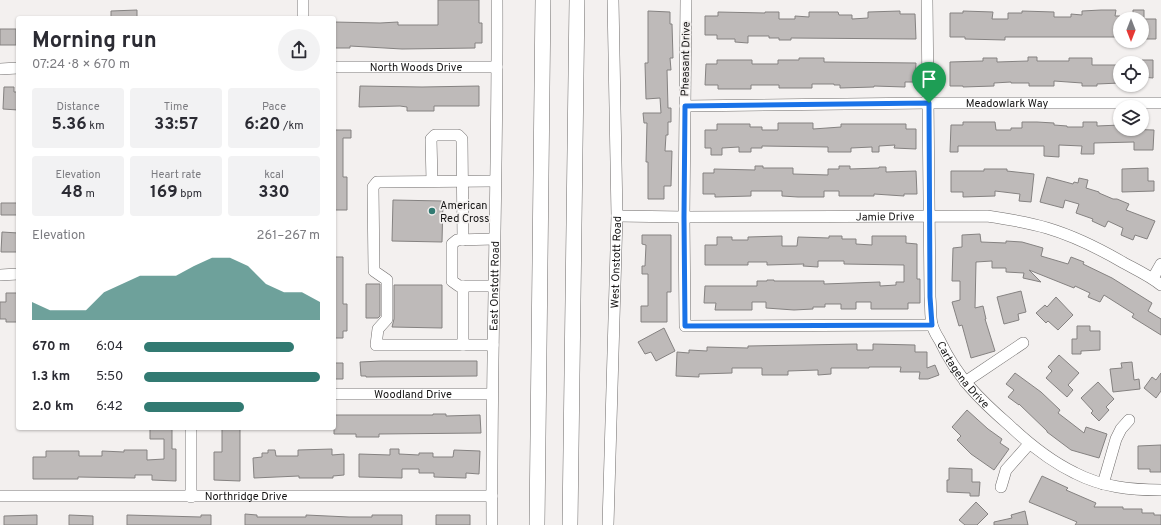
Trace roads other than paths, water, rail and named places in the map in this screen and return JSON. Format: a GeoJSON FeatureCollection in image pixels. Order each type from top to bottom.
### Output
{"type":"FeatureCollection","features":[{"type":"Feature","properties":{"kind":"highway"},"geometry":{"type":"LineString","coordinates":[[537,525],[543,0]]}},
{"type":"Feature","properties":{"kind":"highway"},"geometry":{"type":"LineString","coordinates":[[570,525],[577,0]]}},
{"type":"Feature","properties":{"kind":"street"},"geometry":{"type":"LineString","coordinates":[[303,0],[303,16]]}},
{"type":"Feature","properties":{"kind":"street","name":"East Onstott Road"},"geometry":{"type":"LineString","coordinates":[[492,525],[492,394],[497,67],[496,0]]}},
{"type":"Feature","properties":{"kind":"street","name":"West Onstott Road"},"geometry":{"type":"LineString","coordinates":[[608,525],[617,216],[612,0]]}},
{"type":"Feature","properties":{"kind":"street","name":"Pheasant Drive"},"geometry":{"type":"LineString","coordinates":[[686,0],[684,217],[685,326],[932,325]]}},
{"type":"Feature","properties":{"kind":"street","name":"Cartagena Drive"},"geometry":{"type":"LineString","coordinates":[[927,0],[930,297],[932,325],[948,358],[978,398],[1029,444],[1057,464],[1076,474],[1103,484],[1135,490],[1161,490]]}},
{"type":"Feature","properties":{"kind":"street","name":"North Woods Drive"},"geometry":{"type":"LineString","coordinates":[[336,67],[497,67]]}},
{"type":"Feature","properties":{"kind":"street"},"geometry":{"type":"LineString","coordinates":[[0,69],[16,68]]}},
{"type":"Feature","properties":{"kind":"street","name":"Meadowlark Way"},"geometry":{"type":"LineString","coordinates":[[685,106],[929,103],[1161,103]]}},
{"type":"Feature","properties":{"kind":"street"},"geometry":{"type":"LineString","coordinates":[[432,182],[431,139],[435,135],[458,135],[462,139],[463,240]]}},
{"type":"Feature","properties":{"kind":"street"},"geometry":{"type":"LineString","coordinates":[[493,345],[376,345],[378,329],[387,319],[387,280],[374,271],[373,187],[377,182],[495,181]]}},
{"type":"Feature","properties":{"kind":"street","name":"Jamie Drive"},"geometry":{"type":"LineString","coordinates":[[617,216],[987,216],[1047,228],[1103,251],[1157,282]]}},
{"type":"Feature","properties":{"kind":"street"},"geometry":{"type":"LineString","coordinates":[[494,239],[457,240],[452,244],[452,281],[459,286],[494,286]]}},
{"type":"Feature","properties":{"kind":"street"},"geometry":{"type":"LineString","coordinates":[[1157,282],[1161,264]]}},
{"type":"Feature","properties":{"kind":"street"},"geometry":{"type":"LineString","coordinates":[[0,275],[16,274]]}},
{"type":"Feature","properties":{"kind":"street"},"geometry":{"type":"LineString","coordinates":[[463,286],[463,345]]}},
{"type":"Feature","properties":{"kind":"street"},"geometry":{"type":"LineString","coordinates":[[965,382],[1023,343]]}},
{"type":"Feature","properties":{"kind":"street","name":"Woodland Drive"},"geometry":{"type":"LineString","coordinates":[[336,394],[492,394]]}},
{"type":"Feature","properties":{"kind":"street"},"geometry":{"type":"LineString","coordinates":[[1103,484],[1120,429],[1129,420]]}},
{"type":"Feature","properties":{"kind":"street"},"geometry":{"type":"LineString","coordinates":[[191,430],[192,497]]}},
{"type":"Feature","properties":{"kind":"street"},"geometry":{"type":"LineString","coordinates":[[1001,487],[1006,470],[1029,444]]}},
{"type":"Feature","properties":{"kind":"street","name":"Northridge Drive"},"geometry":{"type":"LineString","coordinates":[[0,496],[492,496]]}},
{"type":"Feature","properties":{"kind":"place","name":"American Red Cross"},"geometry":{"type":"Point","coordinates":[432,211]}}]}
